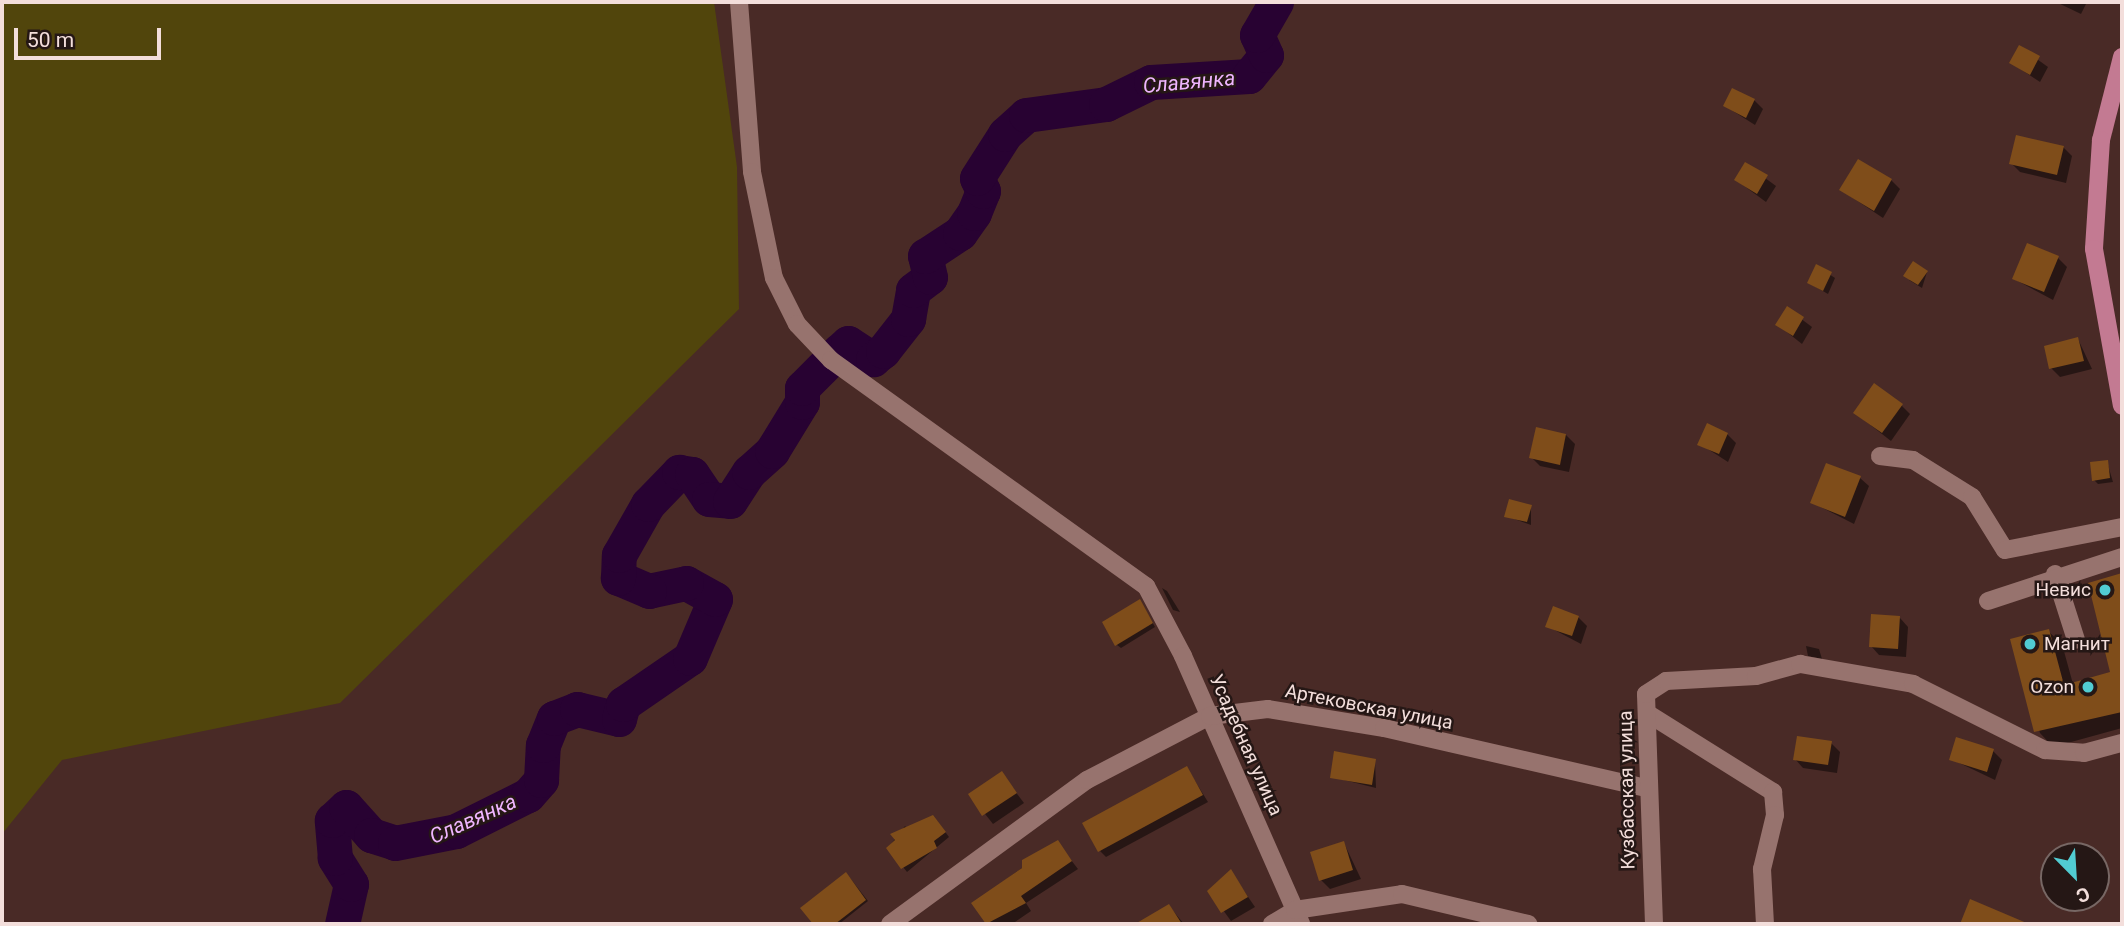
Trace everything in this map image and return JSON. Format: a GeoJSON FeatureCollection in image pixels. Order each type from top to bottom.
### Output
{"type":"FeatureCollection","features":[{"type":"Feature","properties":{"kind":"main road"},"geometry":{"type":"LineString","coordinates":[[2122,60],[2101,140],[2094,248],[2122,406]]}},
{"type":"Feature","properties":{"kind":"lane","name":"Усадебная улица"},"geometry":{"type":"LineString","coordinates":[[739,2],[752,172],[774,278],[797,324],[831,360],[1146,586],[1210,716],[1298,917]]}},
{"type":"Feature","properties":{"kind":"lane"},"geometry":{"type":"LineString","coordinates":[[1880,456],[1913,460],[1972,497],[2006,550],[2122,527]]}},
{"type":"Feature","properties":{"kind":"lane"},"geometry":{"type":"LineString","coordinates":[[1989,601],[2055,574],[2122,556]]}},
{"type":"Feature","properties":{"kind":"lane"},"geometry":{"type":"LineString","coordinates":[[2055,574],[2076,640]]}},
{"type":"Feature","properties":{"kind":"lane","name":"Кузбасская улица"},"geometry":{"type":"LineString","coordinates":[[1654,924],[1647,788],[1646,694],[1665,681],[1756,676],[1800,664],[1913,684],[2045,750],[2084,752],[2122,743]]}},
{"type":"Feature","properties":{"kind":"lane","name":"Артековская улица"},"geometry":{"type":"LineString","coordinates":[[890,924],[1087,780],[1210,716],[1268,709],[1384,728],[1647,788]]}},
{"type":"Feature","properties":{"kind":"lane"},"geometry":{"type":"LineString","coordinates":[[1647,713],[1773,792],[1775,815],[1762,869],[1765,924]]}},
{"type":"Feature","properties":{"kind":"lane"},"geometry":{"type":"LineString","coordinates":[[1272,924],[1402,894],[1528,924]]}},
{"type":"Feature","properties":{"kind":"shaded area"},"geometry":{"type":"Polygon","coordinates":[[[2,2],[714,2],[737,167],[739,309],[340,703],[62,760],[2,834],[2,2]]]}},
{"type":"Feature","properties":{"kind":"building"},"geometry":{"type":"Polygon","coordinates":[[[2019,45],[2040,56],[2030,75],[2009,63],[2019,45]]]}},
{"type":"Feature","properties":{"kind":"building"},"geometry":{"type":"Polygon","coordinates":[[[1732,88],[1755,99],[1746,118],[1723,106],[1732,88]]]}},
{"type":"Feature","properties":{"kind":"building"},"geometry":{"type":"Polygon","coordinates":[[[2016,135],[2064,146],[2057,175],[2009,164],[2016,135]]]}},
{"type":"Feature","properties":{"kind":"building"},"geometry":{"type":"Polygon","coordinates":[[[1858,159],[1892,179],[1874,211],[1839,190],[1858,159]]]}},
{"type":"Feature","properties":{"kind":"building"},"geometry":{"type":"Polygon","coordinates":[[[1745,162],[1768,175],[1757,194],[1734,180],[1745,162]]]}},
{"type":"Feature","properties":{"kind":"building"},"geometry":{"type":"Polygon","coordinates":[[[2027,243],[2059,256],[2044,292],[2012,279],[2027,243]]]}},
{"type":"Feature","properties":{"kind":"building"},"geometry":{"type":"Polygon","coordinates":[[[1913,261],[1928,271],[1918,285],[1903,276],[1913,261]]]}},
{"type":"Feature","properties":{"kind":"building"},"geometry":{"type":"Polygon","coordinates":[[[1816,264],[1832,272],[1823,291],[1807,283],[1816,264]]]}},
{"type":"Feature","properties":{"kind":"building"},"geometry":{"type":"Polygon","coordinates":[[[1787,306],[1804,317],[1793,336],[1775,325],[1787,306]]]}},
{"type":"Feature","properties":{"kind":"building"},"geometry":{"type":"Polygon","coordinates":[[[2078,337],[2084,361],[2049,369],[2044,346],[2078,337]]]}},
{"type":"Feature","properties":{"kind":"building"},"geometry":{"type":"Polygon","coordinates":[[[1874,383],[1903,404],[1882,433],[1853,413],[1874,383]]]}},
{"type":"Feature","properties":{"kind":"building"},"geometry":{"type":"Polygon","coordinates":[[[1707,423],[1728,433],[1719,454],[1697,445],[1707,423]]]}},
{"type":"Feature","properties":{"kind":"building"},"geometry":{"type":"Polygon","coordinates":[[[1536,427],[1566,434],[1560,465],[1529,458],[1536,427]]]}},
{"type":"Feature","properties":{"kind":"building"},"geometry":{"type":"Polygon","coordinates":[[[2108,460],[2110,478],[2092,481],[2090,462],[2108,460]]]}},
{"type":"Feature","properties":{"kind":"building"},"geometry":{"type":"Polygon","coordinates":[[[1826,463],[1861,476],[1845,517],[1810,503],[1826,463]]]}},
{"type":"Feature","properties":{"kind":"building"},"geometry":{"type":"Polygon","coordinates":[[[1509,499],[1532,505],[1527,522],[1504,517],[1509,499]]]}},
{"type":"Feature","properties":{"kind":"building"},"geometry":{"type":"Polygon","coordinates":[[[2122,573],[2122,712],[2034,732],[2010,639],[2049,629],[2064,685],[2110,672],[2088,583],[2122,573]]]}},
{"type":"Feature","properties":{"kind":"building"},"geometry":{"type":"Polygon","coordinates":[[[1140,599],[1153,623],[1115,646],[1102,622],[1140,599]]]}},
{"type":"Feature","properties":{"kind":"building"},"geometry":{"type":"Polygon","coordinates":[[[1553,606],[1579,616],[1572,636],[1545,627],[1553,606]]]}},
{"type":"Feature","properties":{"kind":"building"},"geometry":{"type":"Polygon","coordinates":[[[1871,614],[1900,616],[1898,649],[1869,647],[1871,614]]]}},
{"type":"Feature","properties":{"kind":"building"},"geometry":{"type":"Polygon","coordinates":[[[1797,736],[1832,741],[1828,765],[1793,760],[1797,736]]]}},
{"type":"Feature","properties":{"kind":"building"},"geometry":{"type":"Polygon","coordinates":[[[1956,737],[1994,749],[1987,772],[1949,760],[1956,737]]]}},
{"type":"Feature","properties":{"kind":"building"},"geometry":{"type":"Polygon","coordinates":[[[1334,751],[1376,759],[1372,785],[1330,778],[1334,751]]]}},
{"type":"Feature","properties":{"kind":"building"},"geometry":{"type":"Polygon","coordinates":[[[1187,766],[1203,795],[1098,852],[1082,823],[1187,766]]]}},
{"type":"Feature","properties":{"kind":"building"},"geometry":{"type":"Polygon","coordinates":[[[1002,771],[1017,793],[982,816],[968,794],[1002,771]]]}},
{"type":"Feature","properties":{"kind":"building"},"geometry":{"type":"Polygon","coordinates":[[[933,815],[946,832],[934,841],[937,848],[901,869],[886,848],[895,840],[890,834],[933,815]]]}},
{"type":"Feature","properties":{"kind":"building"},"geometry":{"type":"Polygon","coordinates":[[[1058,840],[1072,861],[1021,896],[1026,903],[986,924],[971,903],[1022,868],[1022,860],[1058,840]]]}},
{"type":"Feature","properties":{"kind":"building"},"geometry":{"type":"Polygon","coordinates":[[[1344,841],[1353,870],[1319,881],[1310,852],[1344,841]]]}},
{"type":"Feature","properties":{"kind":"building"},"geometry":{"type":"Polygon","coordinates":[[[1231,869],[1248,897],[1221,913],[1207,891],[1231,869]]]}},
{"type":"Feature","properties":{"kind":"building"},"geometry":{"type":"Polygon","coordinates":[[[846,872],[866,900],[835,924],[813,924],[800,908],[846,872]]]}},
{"type":"Feature","properties":{"kind":"building"},"geometry":{"type":"Polygon","coordinates":[[[1970,899],[2029,924],[1960,924],[1970,899]]]}},
{"type":"Feature","properties":{"kind":"building"},"geometry":{"type":"Polygon","coordinates":[[[1169,904],[1182,924],[1135,924],[1169,904]]]}},
{"type":"Feature","properties":{"kind":"waterway","name":"Славянка"},"geometry":{"type":"LineString","coordinates":[[342,924],[351,884],[335,858],[332,820],[346,807],[371,835],[395,843],[456,831],[528,795],[541,780],[543,745],[554,718],[577,709],[619,719],[623,704],[690,658],[715,599],[686,583],[649,591],[618,578],[619,555],[648,504],[679,472],[692,474],[709,499],[730,501],[749,472],[772,451],[802,402],[802,388],[839,351],[848,343],[873,359],[883,351],[908,319],[913,290],[930,277],[925,256],[960,233],[974,213],[983,191],[977,178],[1005,134],[1026,115],[1106,104],[1151,82],[1249,76],[1266,55],[1257,35],[1276,2]]}},
{"type":"Feature","properties":{"kind":"place","name":"Невис"},"geometry":{"type":"Point","coordinates":[2105,590]}},
{"type":"Feature","properties":{"kind":"place","name":"Магнит"},"geometry":{"type":"Point","coordinates":[2030,644]}},
{"type":"Feature","properties":{"kind":"place","name":"Ozon"},"geometry":{"type":"Point","coordinates":[2088,687]}}]}
